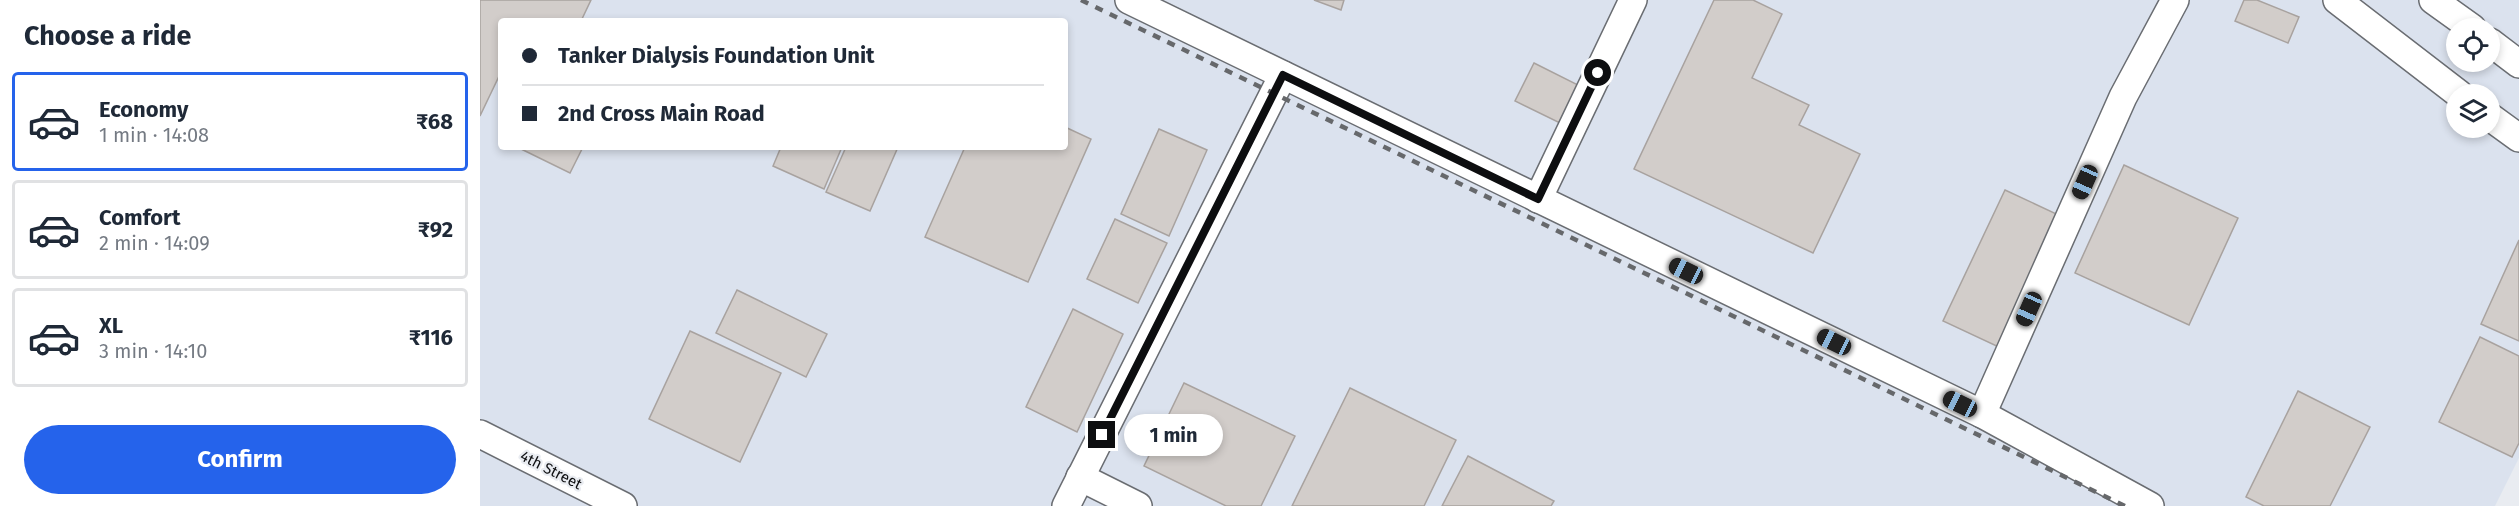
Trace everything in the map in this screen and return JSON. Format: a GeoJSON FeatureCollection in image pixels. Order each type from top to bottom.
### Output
{"type":"FeatureCollection","features":[{"type":"Feature","properties":{"kind":"street"},"geometry":{"type":"LineString","coordinates":[[1129,0],[1982,414],[2150,506]]}},
{"type":"Feature","properties":{"kind":"street"},"geometry":{"type":"LineString","coordinates":[[1982,414],[2123,97],[2175,0]]}},
{"type":"Feature","properties":{"kind":"street"},"geometry":{"type":"LineString","coordinates":[[2337,0],[2446,84]]}},
{"type":"Feature","properties":{"kind":"street"},"geometry":{"type":"LineString","coordinates":[[2433,0],[2458,18]]}},
{"type":"Feature","properties":{"kind":"street"},"geometry":{"type":"LineString","coordinates":[[1538,199],[1623,3]]}},
{"type":"Feature","properties":{"kind":"street"},"geometry":{"type":"LineString","coordinates":[[2500,50],[2519,64]]}},
{"type":"Feature","properties":{"kind":"street"},"geometry":{"type":"LineString","coordinates":[[1066,506],[1283,75]]}},
{"type":"Feature","properties":{"kind":"street"},"geometry":{"type":"LineString","coordinates":[[2500,124],[2519,138]]}},
{"type":"Feature","properties":{"kind":"street","name":"4th Street"},"geometry":{"type":"LineString","coordinates":[[480,434],[623,506]]}},
{"type":"Feature","properties":{"kind":"street"},"geometry":{"type":"LineString","coordinates":[[1080,477],[1138,506]]}},
{"type":"Feature","properties":{"kind":"shaded area"},"geometry":{"type":"Polygon","coordinates":[[[480,0],[2519,0],[2519,458],[2495,506],[480,506],[480,0]]]}},
{"type":"Feature","properties":{"kind":"building"},"geometry":{"type":"Polygon","coordinates":[[[480,0],[591,0],[582,18],[498,18],[498,78],[480,116],[480,0]]]}},
{"type":"Feature","properties":{"kind":"building"},"geometry":{"type":"Polygon","coordinates":[[[1314,0],[1344,0],[1341,10],[1314,0]]]}},
{"type":"Feature","properties":{"kind":"building"},"geometry":{"type":"Polygon","coordinates":[[[1714,0],[1753,0],[1782,14],[1752,78],[1809,105],[1799,125],[1860,154],[1813,253],[1634,169],[1714,0]]]}},
{"type":"Feature","properties":{"kind":"building"},"geometry":{"type":"Polygon","coordinates":[[[2244,0],[2257,0],[2299,17],[2288,43],[2235,21],[2244,0]]]}},
{"type":"Feature","properties":{"kind":"building"},"geometry":{"type":"Polygon","coordinates":[[[1534,63],[1578,85],[1560,123],[1515,101],[1534,63]]]}},
{"type":"Feature","properties":{"kind":"building"},"geometry":{"type":"Polygon","coordinates":[[[1068,128],[1091,139],[1028,282],[925,237],[964,150],[1068,150],[1068,128]]]}},
{"type":"Feature","properties":{"kind":"building"},"geometry":{"type":"Polygon","coordinates":[[[1159,129],[1207,150],[1169,236],[1121,214],[1159,129]]]}},
{"type":"Feature","properties":{"kind":"building"},"geometry":{"type":"Polygon","coordinates":[[[523,150],[582,150],[570,173],[523,150]]]}},
{"type":"Feature","properties":{"kind":"building"},"geometry":{"type":"Polygon","coordinates":[[[780,150],[841,150],[824,189],[773,166],[780,150]]]}},
{"type":"Feature","properties":{"kind":"building"},"geometry":{"type":"Polygon","coordinates":[[[845,150],[897,150],[870,211],[826,192],[845,150]]]}},
{"type":"Feature","properties":{"kind":"building"},"geometry":{"type":"Polygon","coordinates":[[[2124,165],[2238,218],[2189,325],[2075,273],[2124,165]]]}},
{"type":"Feature","properties":{"kind":"building"},"geometry":{"type":"Polygon","coordinates":[[[2005,190],[2065,218],[2003,349],[1943,321],[2005,190]]]}},
{"type":"Feature","properties":{"kind":"building"},"geometry":{"type":"Polygon","coordinates":[[[1115,219],[1167,243],[1138,303],[1087,279],[1115,219]]]}},
{"type":"Feature","properties":{"kind":"building"},"geometry":{"type":"Polygon","coordinates":[[[2519,240],[2519,341],[2481,324],[2519,240]]]}},
{"type":"Feature","properties":{"kind":"building"},"geometry":{"type":"Polygon","coordinates":[[[737,290],[827,334],[806,377],[716,333],[737,290]]]}},
{"type":"Feature","properties":{"kind":"building"},"geometry":{"type":"Polygon","coordinates":[[[1073,309],[1123,334],[1077,432],[1026,407],[1073,309]]]}},
{"type":"Feature","properties":{"kind":"building"},"geometry":{"type":"Polygon","coordinates":[[[690,331],[781,373],[740,462],[649,419],[690,331]]]}},
{"type":"Feature","properties":{"kind":"building"},"geometry":{"type":"Polygon","coordinates":[[[2480,337],[2519,356],[2519,443],[2512,457],[2439,422],[2480,337]]]}},
{"type":"Feature","properties":{"kind":"building"},"geometry":{"type":"Polygon","coordinates":[[[1184,383],[1295,436],[1261,506],[1226,506],[1144,466],[1184,383]]]}},
{"type":"Feature","properties":{"kind":"building"},"geometry":{"type":"Polygon","coordinates":[[[1350,388],[1456,440],[1424,506],[1292,506],[1350,388]]]}},
{"type":"Feature","properties":{"kind":"building"},"geometry":{"type":"Polygon","coordinates":[[[2298,391],[2370,427],[2330,506],[2264,506],[2246,497],[2298,391]]]}},
{"type":"Feature","properties":{"kind":"building"},"geometry":{"type":"Polygon","coordinates":[[[1468,456],[1554,501],[1551,506],[1442,506],[1468,456]]]}},
{"type":"Feature","properties":{"kind":"railway"},"geometry":{"type":"LineString","coordinates":[[1081,0],[2125,506]]}},
{"type":"Feature","properties":{"kind":"route"},"geometry":{"type":"LineString","coordinates":[[1102,435],[1283,75],[1538,199],[1598,73]]}}]}
